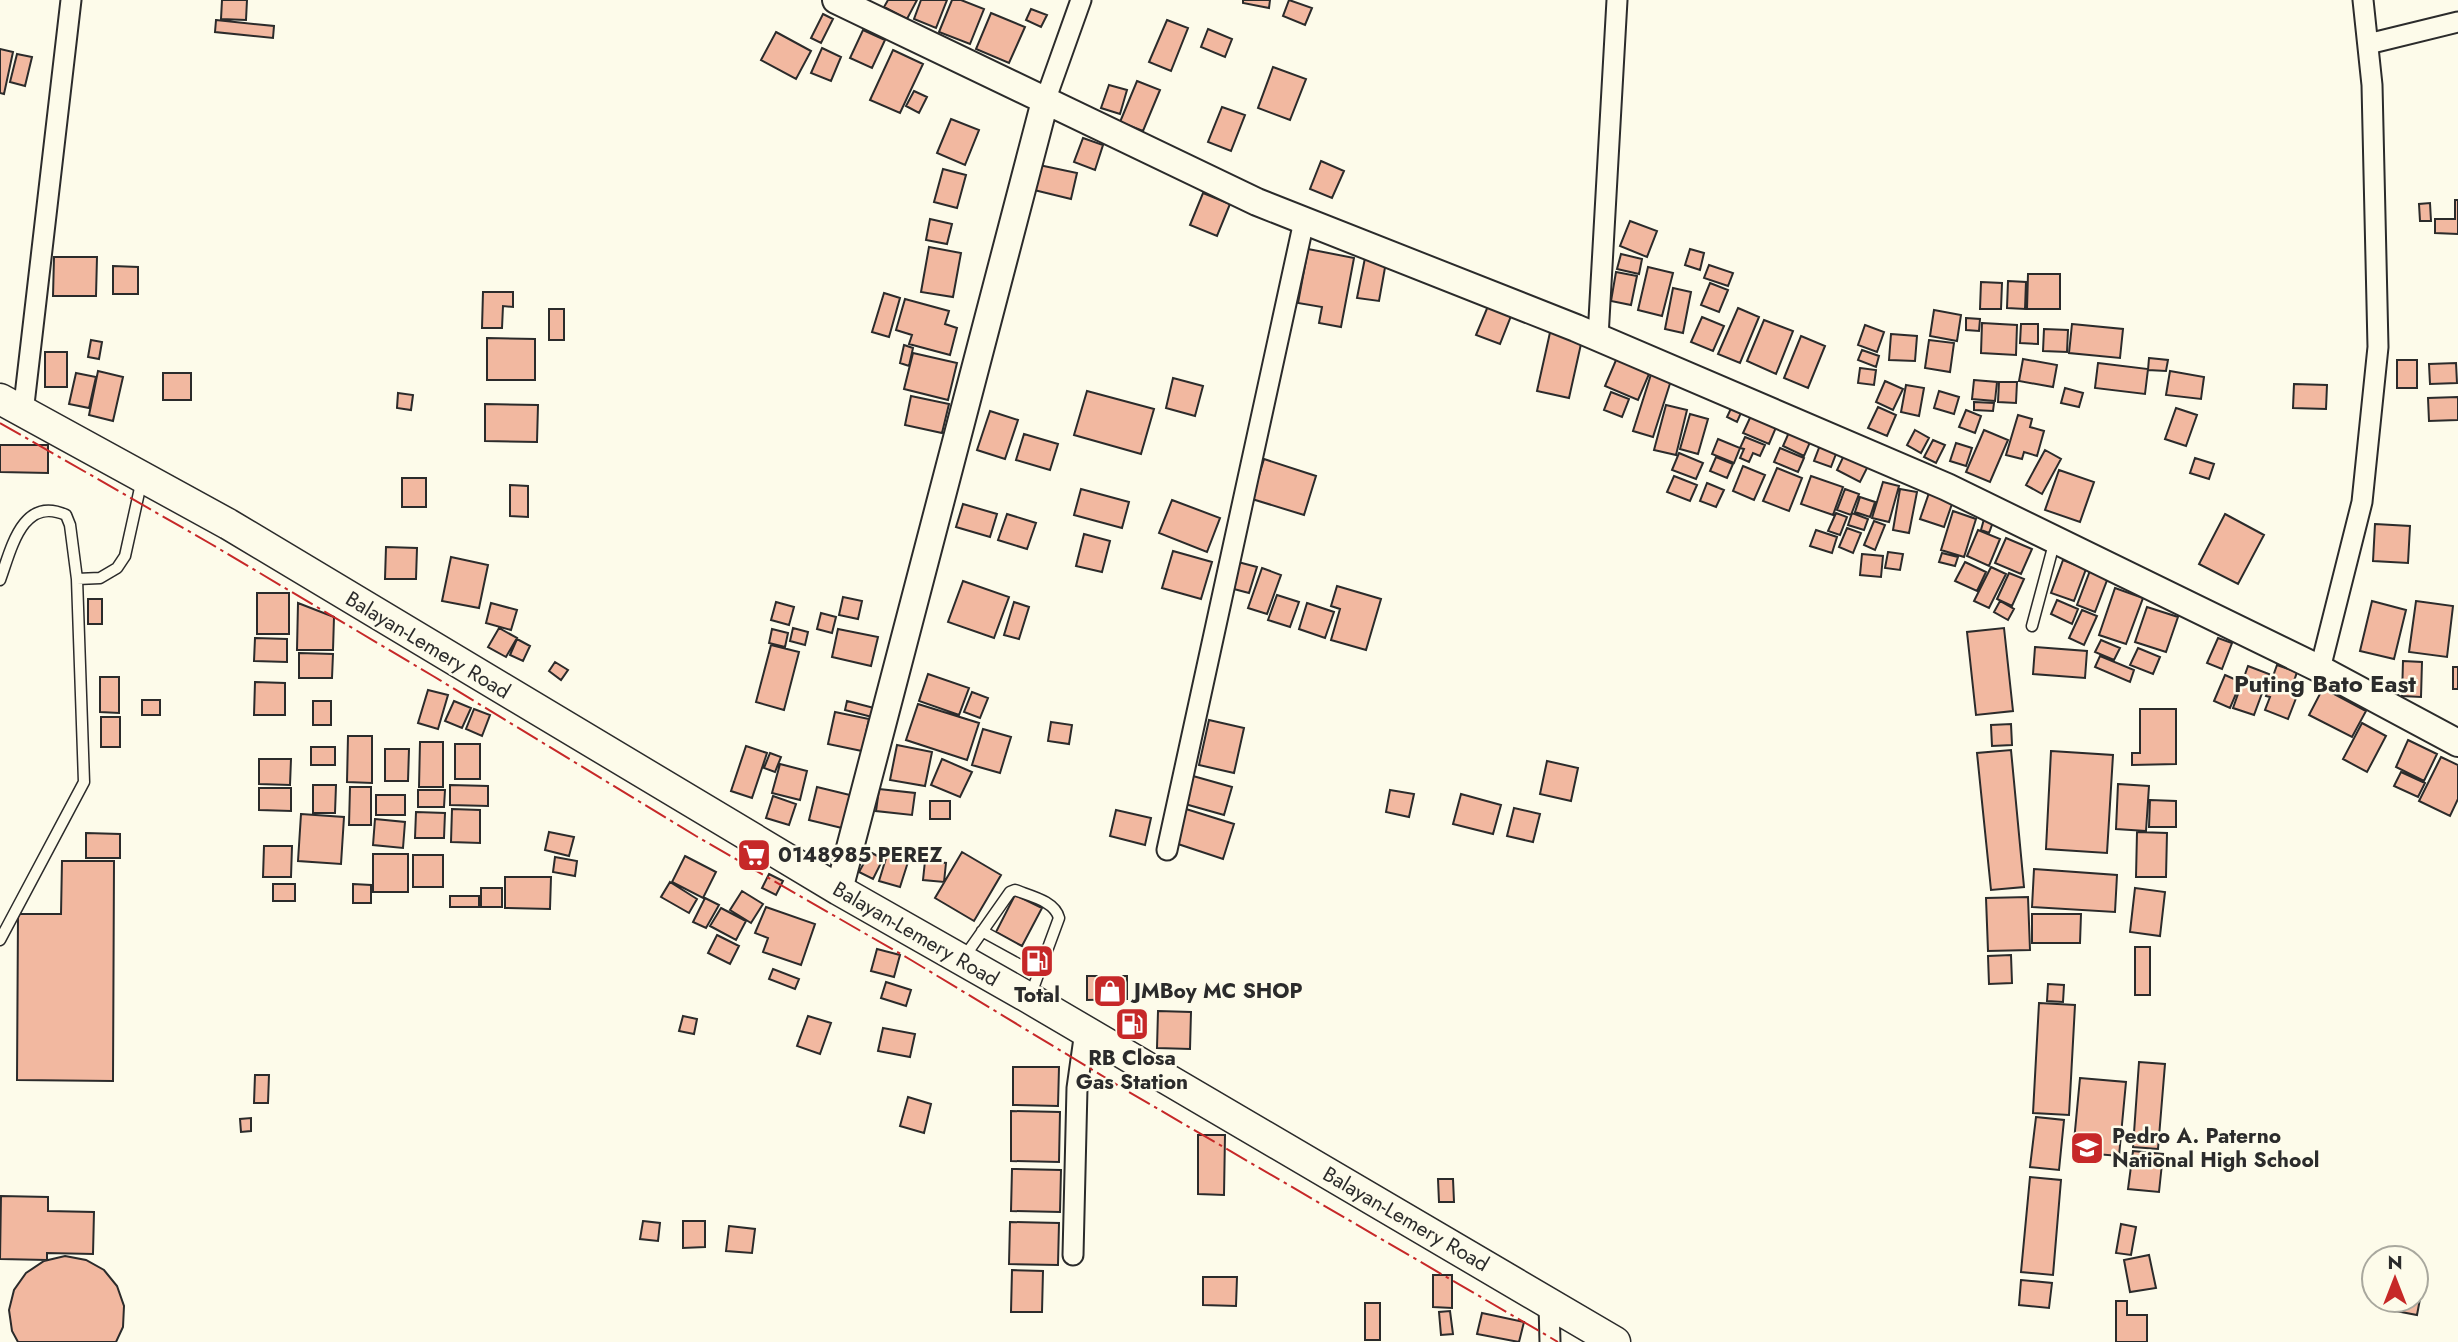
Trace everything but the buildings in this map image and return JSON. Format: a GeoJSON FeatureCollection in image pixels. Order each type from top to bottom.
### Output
{"type":"FeatureCollection","features":[{"type":"Feature","properties":{"kind":"main road","name":"Balayan-Lemery Road"},"geometry":{"type":"LineString","coordinates":[[12,406],[228,524],[839,890],[1030,998],[1615,1342]]}},
{"type":"Feature","properties":{"kind":"street"},"geometry":{"type":"LineString","coordinates":[[12,406],[71,0]]}},
{"type":"Feature","properties":{"kind":"street"},"geometry":{"type":"LineString","coordinates":[[836,0],[1256,202],[1598,337],[1947,487],[2320,669],[2458,743]]}},
{"type":"Feature","properties":{"kind":"street"},"geometry":{"type":"LineString","coordinates":[[839,890],[1045,101],[1081,0]]}},
{"type":"Feature","properties":{"kind":"street"},"geometry":{"type":"LineString","coordinates":[[1598,337],[1617,0]]}},
{"type":"Feature","properties":{"kind":"street"},"geometry":{"type":"LineString","coordinates":[[2320,669],[2362,502],[2378,347],[2372,85],[2363,0]]}},
{"type":"Feature","properties":{"kind":"street"},"geometry":{"type":"LineString","coordinates":[[2368,44],[2458,22]]}},
{"type":"Feature","properties":{"kind":"street"},"geometry":{"type":"LineString","coordinates":[[1167,850],[1304,221]]}},
{"type":"Feature","properties":{"kind":"street"},"geometry":{"type":"LineString","coordinates":[[1073,1255],[1077,1087],[1085,1031]]}},
{"type":"Feature","properties":{"kind":"street"},"geometry":{"type":"LineString","coordinates":[[1549,1304],[1550,1342]]}},
{"type":"Feature","properties":{"kind":"lane"},"geometry":{"type":"LineString","coordinates":[[77,579],[100,578],[117,568],[125,556],[142,479]]}},
{"type":"Feature","properties":{"kind":"lane"},"geometry":{"type":"LineString","coordinates":[[0,580],[24,521],[34,513],[55,510],[65,515],[77,579],[84,782],[0,940]]}},
{"type":"Feature","properties":{"kind":"lane"},"geometry":{"type":"LineString","coordinates":[[2032,626],[2055,539]]}},
{"type":"Feature","properties":{"kind":"lane"},"geometry":{"type":"LineString","coordinates":[[962,960],[1010,892],[1016,890],[1050,905],[1058,911],[1059,918],[1030,998]]}},
{"type":"Feature","properties":{"kind":"lane"},"geometry":{"type":"LineString","coordinates":[[982,930],[1042,964]]}},
{"type":"Feature","properties":{"kind":"power"},"geometry":{"type":"LineString","coordinates":[[0,423],[211,544],[696,836],[1558,1342]]}},
{"type":"Feature","properties":{"kind":"place","name":"0148985 PEREZ"},"geometry":{"type":"Point","coordinates":[754,855]}},
{"type":"Feature","properties":{"kind":"place","name":"Total"},"geometry":{"type":"Point","coordinates":[1037,961]}},
{"type":"Feature","properties":{"kind":"place","name":"JMBoy MC SHOP"},"geometry":{"type":"Point","coordinates":[1110,991]}},
{"type":"Feature","properties":{"kind":"place","name":"RB Closa Gas Station"},"geometry":{"type":"Point","coordinates":[1132,1024]}},
{"type":"Feature","properties":{"kind":"place","name":"Pedro A. Paterno National High School"},"geometry":{"type":"Point","coordinates":[2087,1148]}},
{"type":"Feature","properties":{"kind":"district","name":"Puting Bato East"},"geometry":{"type":"Point","coordinates":[2325,683]}}]}
